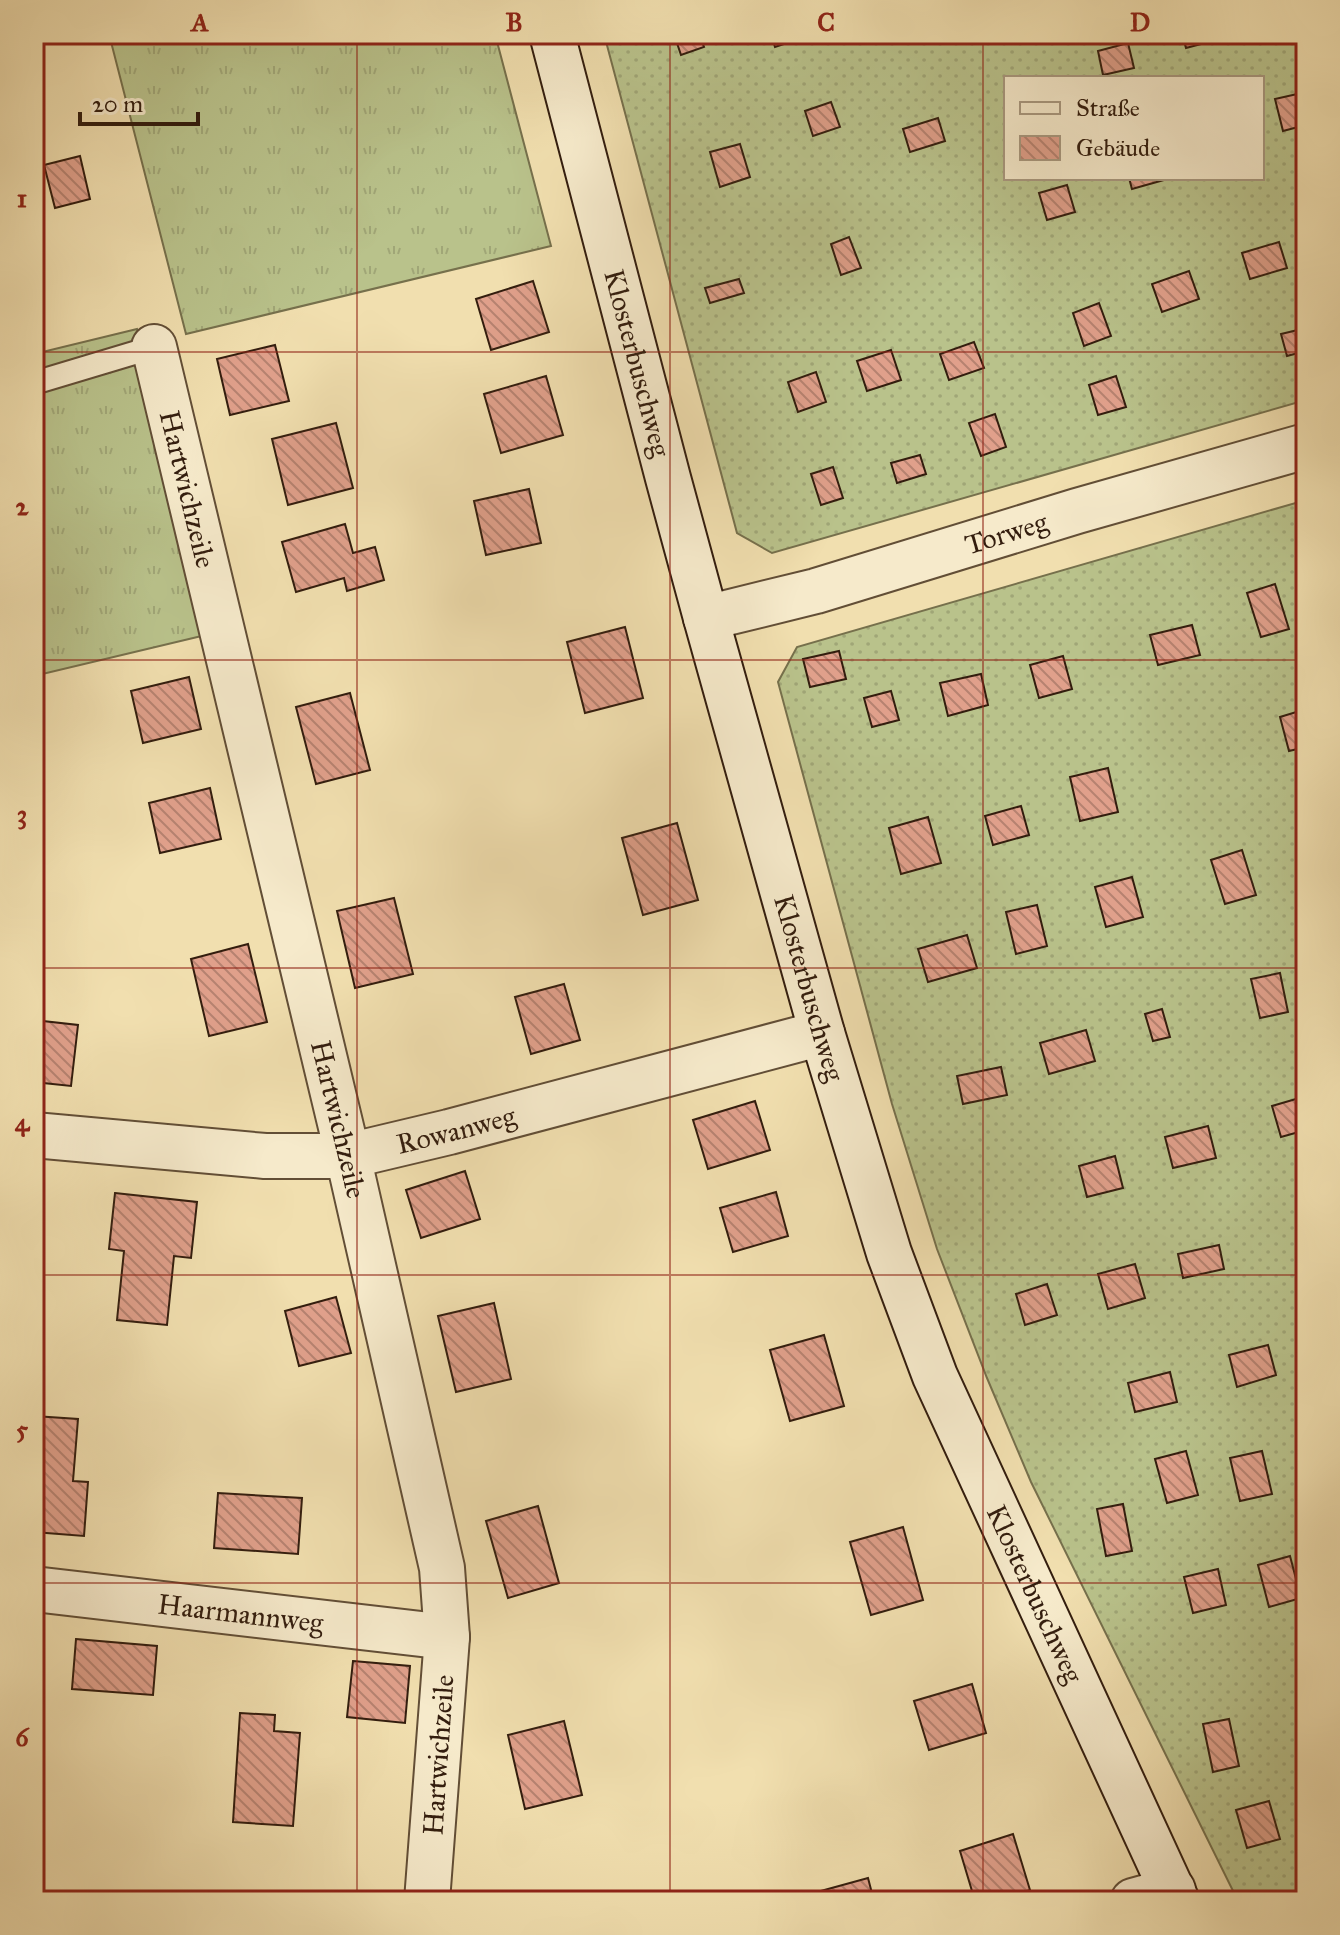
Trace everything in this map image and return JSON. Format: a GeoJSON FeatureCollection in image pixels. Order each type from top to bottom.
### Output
{"type":"FeatureCollection","features":[{"type":"Feature","properties":{"kind":"street","name":"Klosterbuschweg"},"geometry":{"type":"LineString","coordinates":[[552,34],[706,618],[822,1033],[889,1253],[935,1376],[1161,1897]]}},
{"type":"Feature","properties":{"kind":"street","name":"Hartwichzeile"},"geometry":{"type":"LineString","coordinates":[[154,347],[348,1156],[442,1568],[447,1637],[427,1901]]}},
{"type":"Feature","properties":{"kind":"street","name":"Torweg"},"geometry":{"type":"LineString","coordinates":[[706,618],[816,591],[1077,511],[1306,446]]}},
{"type":"Feature","properties":{"kind":"street","name":"Rowanweg"},"geometry":{"type":"LineString","coordinates":[[34,1135],[265,1156],[348,1156],[822,1033]]}},
{"type":"Feature","properties":{"kind":"street","name":"Haarmannweg"},"geometry":{"type":"LineString","coordinates":[[34,1589],[447,1637]]}},
{"type":"Feature","properties":{"kind":"lane"},"geometry":{"type":"LineString","coordinates":[[34,383],[154,347]]}},
{"type":"Feature","properties":{"kind":"green space"},"geometry":{"type":"Polygon","coordinates":[[[109,34],[495,34],[551,246],[186,334],[109,34]]]}},
{"type":"Feature","properties":{"kind":"green space"},"geometry":{"type":"Polygon","coordinates":[[[604,34],[1306,34],[1306,400],[772,553],[737,533],[604,34]]]}},
{"type":"Feature","properties":{"kind":"green space"},"geometry":{"type":"Polygon","coordinates":[[[137,329],[210,634],[34,676],[34,354],[137,329]]]}},
{"type":"Feature","properties":{"kind":"green space"},"geometry":{"type":"Polygon","coordinates":[[[1306,500],[1306,1901],[1238,1901],[1031,1482],[937,1249],[892,1104],[778,682],[797,647],[1306,500]]]}},
{"type":"Feature","properties":{"kind":"building"},"geometry":{"type":"Polygon","coordinates":[[[674,34],[699,34],[704,47],[681,55],[674,34]]]}},
{"type":"Feature","properties":{"kind":"building"},"geometry":{"type":"Polygon","coordinates":[[[771,34],[811,34],[811,35],[775,47],[771,34]]]}},
{"type":"Feature","properties":{"kind":"building"},"geometry":{"type":"Polygon","coordinates":[[[1182,34],[1219,34],[1220,39],[1186,48],[1182,34]]]}},
{"type":"Feature","properties":{"kind":"building"},"geometry":{"type":"Polygon","coordinates":[[[1128,43],[1134,68],[1103,75],[1098,51],[1128,43]]]}},
{"type":"Feature","properties":{"kind":"building"},"geometry":{"type":"Polygon","coordinates":[[[1306,92],[1306,125],[1283,131],[1275,99],[1306,92]]]}},
{"type":"Feature","properties":{"kind":"building"},"geometry":{"type":"Polygon","coordinates":[[[831,102],[840,127],[813,136],[805,111],[831,102]]]}},
{"type":"Feature","properties":{"kind":"building"},"geometry":{"type":"Polygon","coordinates":[[[938,118],[945,141],[910,152],[903,129],[938,118]]]}},
{"type":"Feature","properties":{"kind":"building"},"geometry":{"type":"Polygon","coordinates":[[[740,144],[750,177],[720,187],[710,152],[740,144]]]}},
{"type":"Feature","properties":{"kind":"building"},"geometry":{"type":"Polygon","coordinates":[[[80,156],[90,199],[55,208],[44,165],[80,156]]]}},
{"type":"Feature","properties":{"kind":"building"},"geometry":{"type":"Polygon","coordinates":[[[1130,180],[1164,180],[1132,189],[1130,180]]]}},
{"type":"Feature","properties":{"kind":"building"},"geometry":{"type":"Polygon","coordinates":[[[1067,185],[1075,212],[1047,220],[1039,193],[1067,185]]]}},
{"type":"Feature","properties":{"kind":"building"},"geometry":{"type":"Polygon","coordinates":[[[849,237],[861,268],[841,275],[831,244],[849,237]]]}},
{"type":"Feature","properties":{"kind":"building"},"geometry":{"type":"Polygon","coordinates":[[[1279,242],[1287,268],[1250,279],[1242,253],[1279,242]]]}},
{"type":"Feature","properties":{"kind":"building"},"geometry":{"type":"Polygon","coordinates":[[[1189,271],[1199,299],[1162,312],[1152,284],[1189,271]]]}},
{"type":"Feature","properties":{"kind":"building"},"geometry":{"type":"Polygon","coordinates":[[[739,279],[744,293],[710,303],[705,288],[739,279]]]}},
{"type":"Feature","properties":{"kind":"building"},"geometry":{"type":"Polygon","coordinates":[[[533,281],[549,332],[491,350],[476,299],[533,281]]]}},
{"type":"Feature","properties":{"kind":"building"},"geometry":{"type":"Polygon","coordinates":[[[1099,303],[1111,336],[1084,346],[1073,313],[1099,303]]]}},
{"type":"Feature","properties":{"kind":"building"},"geometry":{"type":"Polygon","coordinates":[[[1306,328],[1306,351],[1287,356],[1281,334],[1306,328]]]}},
{"type":"Feature","properties":{"kind":"building"},"geometry":{"type":"Polygon","coordinates":[[[974,342],[984,368],[949,380],[940,354],[974,342]]]}},
{"type":"Feature","properties":{"kind":"building"},"geometry":{"type":"Polygon","coordinates":[[[275,345],[289,401],[230,415],[217,359],[275,345]]]}},
{"type":"Feature","properties":{"kind":"building"},"geometry":{"type":"Polygon","coordinates":[[[891,350],[901,380],[867,391],[857,361],[891,350]]]}},
{"type":"Feature","properties":{"kind":"building"},"geometry":{"type":"Polygon","coordinates":[[[816,372],[826,402],[798,412],[788,382],[816,372]]]}},
{"type":"Feature","properties":{"kind":"building"},"geometry":{"type":"Polygon","coordinates":[[[546,376],[563,435],[501,453],[484,394],[546,376]]]}},
{"type":"Feature","properties":{"kind":"building"},"geometry":{"type":"Polygon","coordinates":[[[1116,376],[1126,407],[1098,415],[1089,385],[1116,376]]]}},
{"type":"Feature","properties":{"kind":"building"},"geometry":{"type":"Polygon","coordinates":[[[995,414],[1006,447],[981,456],[969,423],[995,414]]]}},
{"type":"Feature","properties":{"kind":"building"},"geometry":{"type":"Polygon","coordinates":[[[336,423],[353,488],[288,505],[272,439],[336,423]]]}},
{"type":"Feature","properties":{"kind":"building"},"geometry":{"type":"Polygon","coordinates":[[[920,455],[926,474],[897,483],[891,463],[920,455]]]}},
{"type":"Feature","properties":{"kind":"building"},"geometry":{"type":"Polygon","coordinates":[[[833,467],[843,498],[821,505],[811,474],[833,467]]]}},
{"type":"Feature","properties":{"kind":"building"},"geometry":{"type":"Polygon","coordinates":[[[529,489],[541,543],[486,555],[474,501],[529,489]]]}},
{"type":"Feature","properties":{"kind":"building"},"geometry":{"type":"Polygon","coordinates":[[[345,524],[353,553],[375,547],[384,580],[347,591],[344,578],[296,592],[282,542],[345,524]]]}},
{"type":"Feature","properties":{"kind":"building"},"geometry":{"type":"Polygon","coordinates":[[[1275,584],[1289,629],[1261,637],[1247,593],[1275,584]]]}},
{"type":"Feature","properties":{"kind":"building"},"geometry":{"type":"Polygon","coordinates":[[[1192,625],[1200,655],[1158,665],[1150,635],[1192,625]]]}},
{"type":"Feature","properties":{"kind":"building"},"geometry":{"type":"Polygon","coordinates":[[[625,627],[643,698],[585,713],[567,642],[625,627]]]}},
{"type":"Feature","properties":{"kind":"building"},"geometry":{"type":"Polygon","coordinates":[[[839,651],[846,679],[810,687],[803,659],[839,651]]]}},
{"type":"Feature","properties":{"kind":"building"},"geometry":{"type":"Polygon","coordinates":[[[1063,656],[1072,689],[1039,698],[1030,665],[1063,656]]]}},
{"type":"Feature","properties":{"kind":"building"},"geometry":{"type":"Polygon","coordinates":[[[981,674],[988,705],[948,716],[940,683],[981,674]]]}},
{"type":"Feature","properties":{"kind":"building"},"geometry":{"type":"Polygon","coordinates":[[[189,677],[201,729],[143,743],[131,691],[189,677]]]}},
{"type":"Feature","properties":{"kind":"building"},"geometry":{"type":"Polygon","coordinates":[[[891,691],[899,720],[872,727],[864,698],[891,691]]]}},
{"type":"Feature","properties":{"kind":"building"},"geometry":{"type":"Polygon","coordinates":[[[350,693],[370,770],[316,784],[296,707],[350,693]]]}},
{"type":"Feature","properties":{"kind":"building"},"geometry":{"type":"Polygon","coordinates":[[[1306,709],[1306,747],[1289,751],[1280,717],[1306,709]]]}},
{"type":"Feature","properties":{"kind":"building"},"geometry":{"type":"Polygon","coordinates":[[[1108,768],[1118,812],[1080,821],[1070,777],[1108,768]]]}},
{"type":"Feature","properties":{"kind":"building"},"geometry":{"type":"Polygon","coordinates":[[[210,788],[221,839],[160,853],[149,803],[210,788]]]}},
{"type":"Feature","properties":{"kind":"building"},"geometry":{"type":"Polygon","coordinates":[[[1021,806],[1029,835],[993,845],[985,816],[1021,806]]]}},
{"type":"Feature","properties":{"kind":"building"},"geometry":{"type":"Polygon","coordinates":[[[928,817],[941,863],[901,874],[889,828],[928,817]]]}},
{"type":"Feature","properties":{"kind":"building"},"geometry":{"type":"Polygon","coordinates":[[[677,823],[698,900],[643,915],[622,838],[677,823]]]}},
{"type":"Feature","properties":{"kind":"building"},"geometry":{"type":"Polygon","coordinates":[[[1242,850],[1256,895],[1225,904],[1211,860],[1242,850]]]}},
{"type":"Feature","properties":{"kind":"building"},"geometry":{"type":"Polygon","coordinates":[[[1132,877],[1143,917],[1106,927],[1095,887],[1132,877]]]}},
{"type":"Feature","properties":{"kind":"building"},"geometry":{"type":"Polygon","coordinates":[[[394,898],[413,974],[355,988],[337,911],[394,898]]]}},
{"type":"Feature","properties":{"kind":"building"},"geometry":{"type":"Polygon","coordinates":[[[1037,905],[1047,946],[1016,954],[1006,912],[1037,905]]]}},
{"type":"Feature","properties":{"kind":"building"},"geometry":{"type":"Polygon","coordinates":[[[967,935],[977,968],[928,982],[918,949],[967,935]]]}},
{"type":"Feature","properties":{"kind":"building"},"geometry":{"type":"Polygon","coordinates":[[[248,944],[267,1022],[209,1036],[191,959],[248,944]]]}},
{"type":"Feature","properties":{"kind":"building"},"geometry":{"type":"Polygon","coordinates":[[[1280,973],[1288,1012],[1260,1018],[1251,979],[1280,973]]]}},
{"type":"Feature","properties":{"kind":"building"},"geometry":{"type":"Polygon","coordinates":[[[564,984],[580,1040],[531,1054],[515,997],[564,984]]]}},
{"type":"Feature","properties":{"kind":"building"},"geometry":{"type":"Polygon","coordinates":[[[1162,1009],[1170,1037],[1153,1041],[1145,1014],[1162,1009]]]}},
{"type":"Feature","properties":{"kind":"building"},"geometry":{"type":"Polygon","coordinates":[[[34,1020],[78,1025],[71,1086],[34,1082],[34,1020]]]}},
{"type":"Feature","properties":{"kind":"building"},"geometry":{"type":"Polygon","coordinates":[[[1086,1030],[1095,1061],[1049,1074],[1040,1043],[1086,1030]]]}},
{"type":"Feature","properties":{"kind":"building"},"geometry":{"type":"Polygon","coordinates":[[[1001,1067],[1007,1095],[963,1104],[957,1076],[1001,1067]]]}},
{"type":"Feature","properties":{"kind":"building"},"geometry":{"type":"Polygon","coordinates":[[[1306,1096],[1306,1130],[1281,1137],[1272,1106],[1306,1096]]]}},
{"type":"Feature","properties":{"kind":"building"},"geometry":{"type":"Polygon","coordinates":[[[755,1101],[770,1150],[708,1169],[693,1120],[755,1101]]]}},
{"type":"Feature","properties":{"kind":"building"},"geometry":{"type":"Polygon","coordinates":[[[1208,1126],[1216,1158],[1173,1168],[1165,1137],[1208,1126]]]}},
{"type":"Feature","properties":{"kind":"building"},"geometry":{"type":"Polygon","coordinates":[[[1115,1156],[1123,1188],[1087,1197],[1079,1166],[1115,1156]]]}},
{"type":"Feature","properties":{"kind":"building"},"geometry":{"type":"Polygon","coordinates":[[[465,1171],[480,1219],[421,1238],[406,1190],[465,1171]]]}},
{"type":"Feature","properties":{"kind":"building"},"geometry":{"type":"Polygon","coordinates":[[[776,1192],[788,1236],[733,1252],[720,1208],[776,1192]]]}},
{"type":"Feature","properties":{"kind":"building"},"geometry":{"type":"Polygon","coordinates":[[[115,1193],[197,1202],[191,1258],[174,1256],[167,1325],[117,1320],[124,1251],[109,1249],[115,1193]]]}},
{"type":"Feature","properties":{"kind":"building"},"geometry":{"type":"Polygon","coordinates":[[[1219,1245],[1224,1269],[1183,1278],[1178,1254],[1219,1245]]]}},
{"type":"Feature","properties":{"kind":"building"},"geometry":{"type":"Polygon","coordinates":[[[1135,1264],[1145,1298],[1108,1309],[1098,1274],[1135,1264]]]}},
{"type":"Feature","properties":{"kind":"building"},"geometry":{"type":"Polygon","coordinates":[[[1047,1284],[1057,1315],[1025,1325],[1016,1294],[1047,1284]]]}},
{"type":"Feature","properties":{"kind":"building"},"geometry":{"type":"Polygon","coordinates":[[[336,1297],[351,1353],[299,1366],[285,1311],[336,1297]]]}},
{"type":"Feature","properties":{"kind":"building"},"geometry":{"type":"Polygon","coordinates":[[[494,1303],[511,1379],[456,1392],[438,1316],[494,1303]]]}},
{"type":"Feature","properties":{"kind":"building"},"geometry":{"type":"Polygon","coordinates":[[[824,1335],[844,1406],[790,1421],[770,1350],[824,1335]]]}},
{"type":"Feature","properties":{"kind":"building"},"geometry":{"type":"Polygon","coordinates":[[[1268,1345],[1276,1375],[1237,1387],[1229,1355],[1268,1345]]]}},
{"type":"Feature","properties":{"kind":"building"},"geometry":{"type":"Polygon","coordinates":[[[1170,1372],[1177,1402],[1135,1412],[1128,1383],[1170,1372]]]}},
{"type":"Feature","properties":{"kind":"building"},"geometry":{"type":"Polygon","coordinates":[[[34,1416],[78,1419],[73,1481],[88,1482],[84,1536],[34,1532],[34,1416]]]}},
{"type":"Feature","properties":{"kind":"building"},"geometry":{"type":"Polygon","coordinates":[[[1186,1451],[1198,1495],[1167,1503],[1155,1459],[1186,1451]]]}},
{"type":"Feature","properties":{"kind":"building"},"geometry":{"type":"Polygon","coordinates":[[[1262,1451],[1272,1494],[1240,1501],[1230,1458],[1262,1451]]]}},
{"type":"Feature","properties":{"kind":"building"},"geometry":{"type":"Polygon","coordinates":[[[218,1493],[302,1498],[298,1554],[214,1548],[218,1493]]]}},
{"type":"Feature","properties":{"kind":"building"},"geometry":{"type":"Polygon","coordinates":[[[1123,1504],[1132,1551],[1106,1556],[1097,1509],[1123,1504]]]}},
{"type":"Feature","properties":{"kind":"building"},"geometry":{"type":"Polygon","coordinates":[[[538,1506],[559,1583],[508,1598],[486,1521],[538,1506]]]}},
{"type":"Feature","properties":{"kind":"building"},"geometry":{"type":"Polygon","coordinates":[[[903,1527],[923,1600],[871,1615],[850,1542],[903,1527]]]}},
{"type":"Feature","properties":{"kind":"building"},"geometry":{"type":"Polygon","coordinates":[[[1290,1556],[1301,1598],[1269,1607],[1258,1565],[1290,1556]]]}},
{"type":"Feature","properties":{"kind":"building"},"geometry":{"type":"Polygon","coordinates":[[[1218,1569],[1226,1605],[1193,1613],[1184,1577],[1218,1569]]]}},
{"type":"Feature","properties":{"kind":"building"},"geometry":{"type":"Polygon","coordinates":[[[76,1639],[157,1646],[153,1695],[72,1689],[76,1639]]]}},
{"type":"Feature","properties":{"kind":"building"},"geometry":{"type":"Polygon","coordinates":[[[353,1661],[410,1666],[405,1723],[347,1717],[353,1661]]]}},
{"type":"Feature","properties":{"kind":"building"},"geometry":{"type":"Polygon","coordinates":[[[972,1684],[986,1733],[929,1750],[914,1701],[972,1684]]]}},
{"type":"Feature","properties":{"kind":"building"},"geometry":{"type":"Polygon","coordinates":[[[240,1713],[275,1715],[274,1731],[300,1733],[293,1826],[233,1822],[240,1713]]]}},
{"type":"Feature","properties":{"kind":"building"},"geometry":{"type":"Polygon","coordinates":[[[1229,1719],[1239,1766],[1213,1772],[1203,1724],[1229,1719]]]}},
{"type":"Feature","properties":{"kind":"building"},"geometry":{"type":"Polygon","coordinates":[[[564,1721],[582,1795],[525,1809],[508,1735],[564,1721]]]}},
{"type":"Feature","properties":{"kind":"building"},"geometry":{"type":"Polygon","coordinates":[[[1269,1801],[1280,1839],[1247,1848],[1236,1810],[1269,1801]]]}},
{"type":"Feature","properties":{"kind":"building"},"geometry":{"type":"Polygon","coordinates":[[[1013,1834],[1030,1890],[996,1901],[975,1901],[960,1851],[1013,1834]]]}},
{"type":"Feature","properties":{"kind":"building"},"geometry":{"type":"Polygon","coordinates":[[[868,1878],[874,1901],[788,1900],[868,1878]]]}}]}
